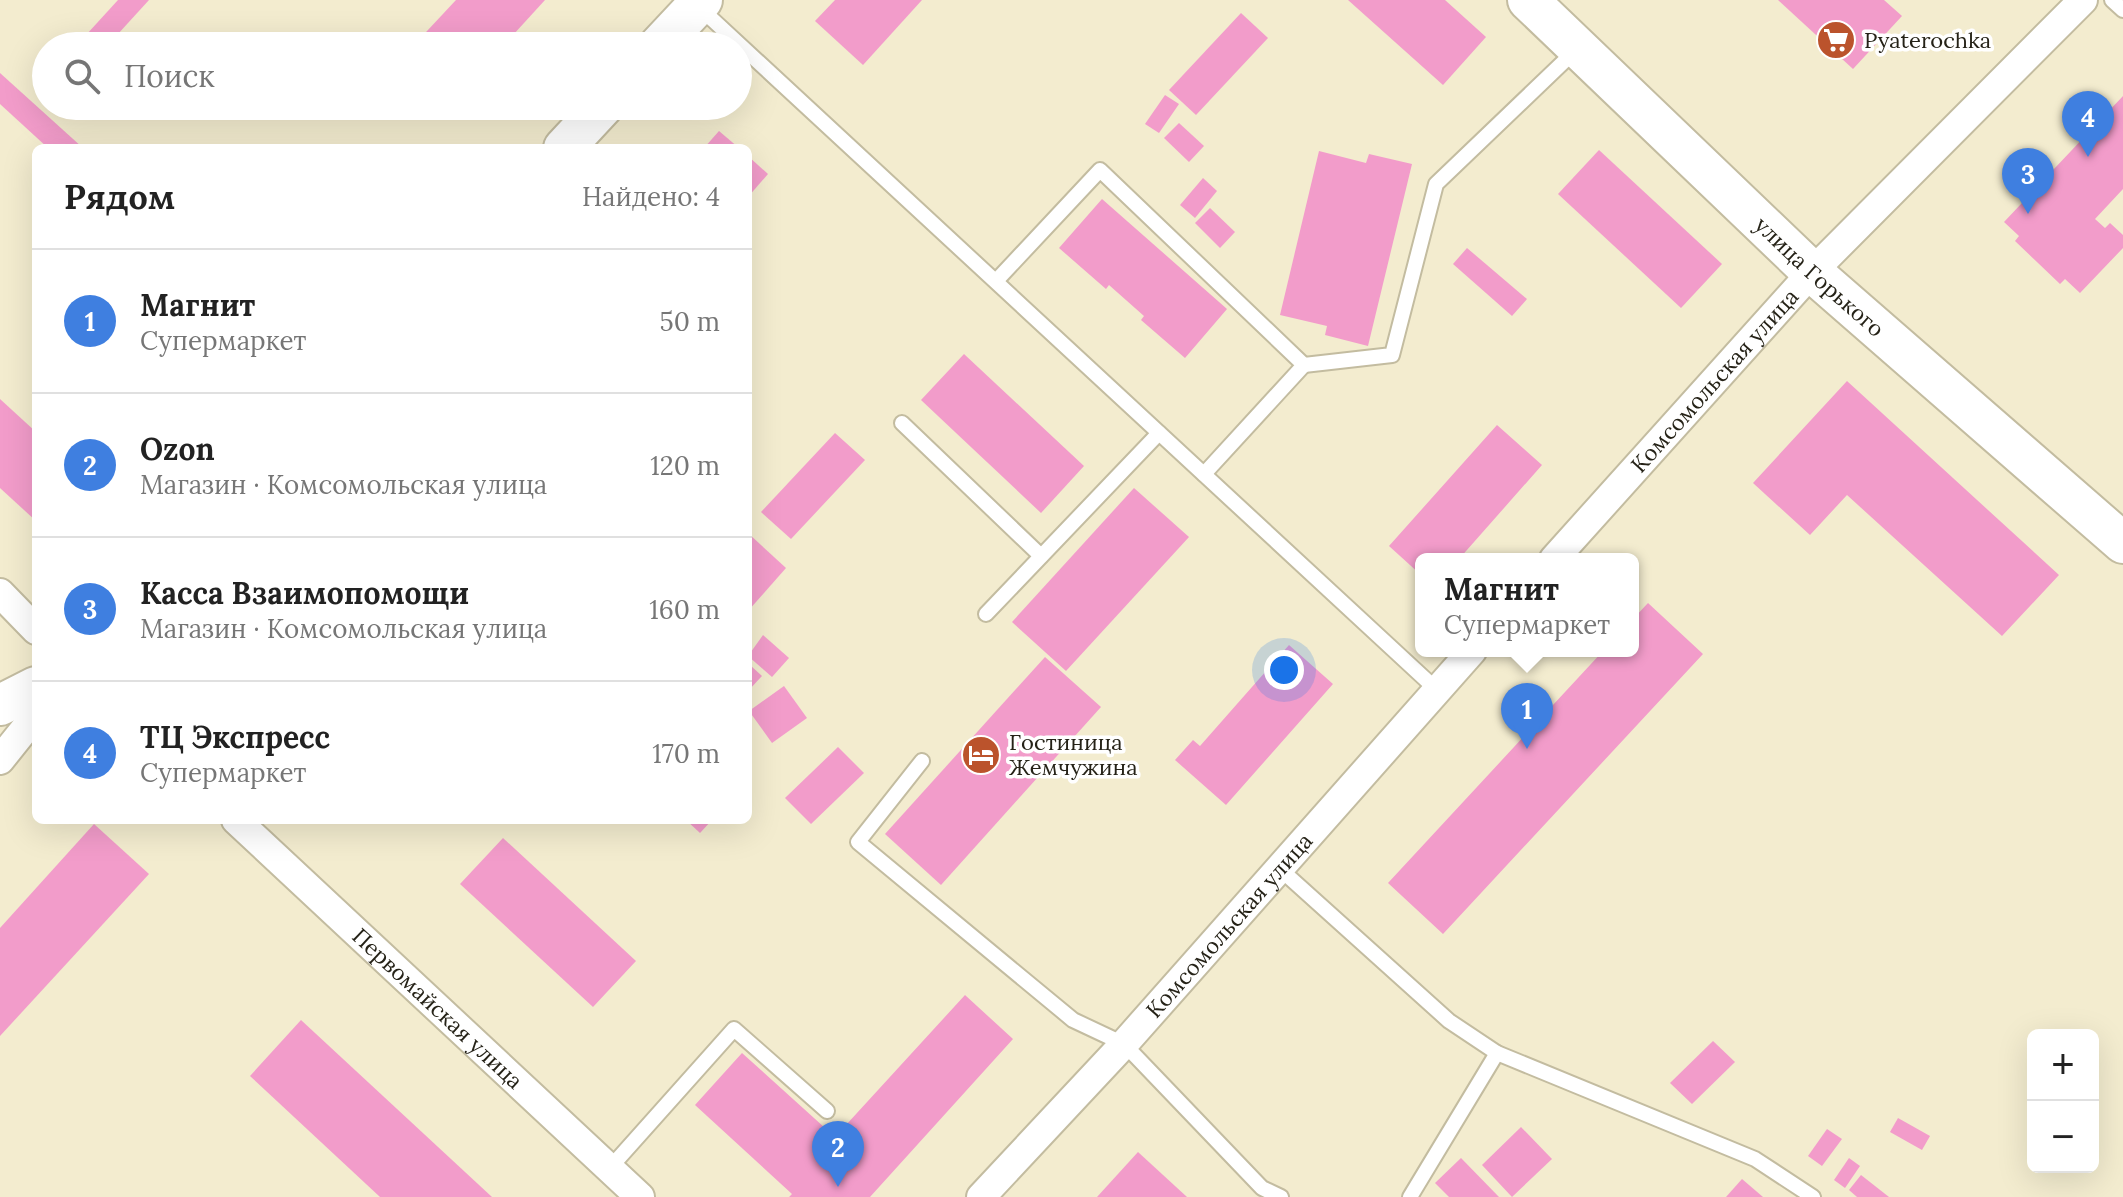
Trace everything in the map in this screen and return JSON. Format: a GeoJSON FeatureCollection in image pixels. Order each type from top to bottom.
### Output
{"type":"FeatureCollection","features":[{"type":"Feature","properties":{"kind":"main road","name":"улица Горького"},"geometry":{"type":"LineString","coordinates":[[1528,0],[1580,46],[1812,272],[2123,543]]}},
{"type":"Feature","properties":{"kind":"main road"},"geometry":{"type":"LineString","coordinates":[[672,32],[700,3]]}},
{"type":"Feature","properties":{"kind":"main road"},"geometry":{"type":"LineString","coordinates":[[568,144],[590,120]]}},
{"type":"Feature","properties":{"kind":"main road"},"geometry":{"type":"LineString","coordinates":[[0,705],[32,689]]}},
{"type":"Feature","properties":{"kind":"street","name":"Комсомольская улица"},"geometry":{"type":"LineString","coordinates":[[1559,553],[1812,272],[2083,0]]}},
{"type":"Feature","properties":{"kind":"street"},"geometry":{"type":"LineString","coordinates":[[0,593],[32,626]]}},
{"type":"Feature","properties":{"kind":"street","name":"Комсомольская улица"},"geometry":{"type":"LineString","coordinates":[[981,1197],[1124,1044],[1467,657]]}},
{"type":"Feature","properties":{"kind":"street"},"geometry":{"type":"LineString","coordinates":[[0,760],[32,720]]}},
{"type":"Feature","properties":{"kind":"street","name":"Первомайская улица"},"geometry":{"type":"LineString","coordinates":[[240,824],[640,1197]]}},
{"type":"Feature","properties":{"kind":"lane"},"geometry":{"type":"LineString","coordinates":[[2112,0],[2123,10]]}},
{"type":"Feature","properties":{"kind":"lane"},"geometry":{"type":"LineString","coordinates":[[700,3],[731,32]]}},
{"type":"Feature","properties":{"kind":"lane"},"geometry":{"type":"LineString","coordinates":[[1204,474],[1304,365],[1392,355],[1436,184],[1580,46]]}},
{"type":"Feature","properties":{"kind":"lane"},"geometry":{"type":"LineString","coordinates":[[752,52],[1437,690]]}},
{"type":"Feature","properties":{"kind":"lane"},"geometry":{"type":"LineString","coordinates":[[996,281],[1100,170],[1304,365]]}},
{"type":"Feature","properties":{"kind":"lane"},"geometry":{"type":"LineString","coordinates":[[902,423],[1041,556]]}},
{"type":"Feature","properties":{"kind":"lane"},"geometry":{"type":"LineString","coordinates":[[986,614],[1159,433]]}},
{"type":"Feature","properties":{"kind":"lane"},"geometry":{"type":"LineString","coordinates":[[922,761],[858,842],[1073,1020],[1124,1044],[1262,1188],[1281,1197]]}},
{"type":"Feature","properties":{"kind":"lane"},"geometry":{"type":"LineString","coordinates":[[1279,868],[1449,1021],[1497,1053],[1755,1159],[1813,1197]]}},
{"type":"Feature","properties":{"kind":"lane"},"geometry":{"type":"LineString","coordinates":[[609,1169],[734,1029],[827,1111]]}},
{"type":"Feature","properties":{"kind":"lane"},"geometry":{"type":"LineString","coordinates":[[1410,1197],[1497,1053]]}},
{"type":"Feature","properties":{"kind":"building"},"geometry":{"type":"Polygon","coordinates":[[[118,0],[149,0],[120,32],[89,32],[118,0]]]}},
{"type":"Feature","properties":{"kind":"building"},"geometry":{"type":"Polygon","coordinates":[[[456,0],[545,0],[516,32],[426,32],[456,0]]]}},
{"type":"Feature","properties":{"kind":"building"},"geometry":{"type":"Polygon","coordinates":[[[835,0],[922,0],[863,65],[815,21],[835,0]]]}},
{"type":"Feature","properties":{"kind":"building"},"geometry":{"type":"Polygon","coordinates":[[[1348,0],[1445,0],[1486,37],[1443,85],[1348,0]]]}},
{"type":"Feature","properties":{"kind":"building"},"geometry":{"type":"Polygon","coordinates":[[[1778,0],[1884,0],[1902,16],[1853,69],[1778,0]]]}},
{"type":"Feature","properties":{"kind":"building"},"geometry":{"type":"Polygon","coordinates":[[[1241,13],[1268,38],[1196,115],[1169,90],[1241,13]]]}},
{"type":"Feature","properties":{"kind":"building"},"geometry":{"type":"Polygon","coordinates":[[[0,73],[32,102],[32,120],[52,120],[79,144],[44,144],[0,104],[0,73]]]}},
{"type":"Feature","properties":{"kind":"building"},"geometry":{"type":"Polygon","coordinates":[[[1165,95],[1179,104],[1159,133],[1145,124],[1165,95]]]}},
{"type":"Feature","properties":{"kind":"building"},"geometry":{"type":"Polygon","coordinates":[[[2123,96],[2123,189],[2095,219],[2105,228],[2110,223],[2123,235],[2123,248],[2080,293],[2065,279],[2060,284],[2015,241],[2019,236],[2004,222],[2123,96]]]}},
{"type":"Feature","properties":{"kind":"building"},"geometry":{"type":"Polygon","coordinates":[[[1179,123],[1204,146],[1189,162],[1164,138],[1179,123]]]}},
{"type":"Feature","properties":{"kind":"building"},"geometry":{"type":"Polygon","coordinates":[[[719,131],[734,144],[708,144],[719,131]]]}},
{"type":"Feature","properties":{"kind":"building"},"geometry":{"type":"Polygon","coordinates":[[[1599,150],[1722,264],[1681,308],[1558,194],[1599,150]]]}},
{"type":"Feature","properties":{"kind":"building"},"geometry":{"type":"Polygon","coordinates":[[[1319,151],[1366,163],[1369,154],[1412,164],[1368,346],[1325,335],[1327,326],[1280,315],[1319,151]]]}},
{"type":"Feature","properties":{"kind":"building"},"geometry":{"type":"Polygon","coordinates":[[[752,160],[768,174],[752,192],[752,160]]]}},
{"type":"Feature","properties":{"kind":"building"},"geometry":{"type":"Polygon","coordinates":[[[1203,178],[1217,191],[1195,218],[1180,205],[1203,178]]]}},
{"type":"Feature","properties":{"kind":"building"},"geometry":{"type":"Polygon","coordinates":[[[1102,199],[1227,309],[1185,358],[1141,320],[1144,316],[1109,285],[1106,289],[1059,248],[1102,199]]]}},
{"type":"Feature","properties":{"kind":"building"},"geometry":{"type":"Polygon","coordinates":[[[1210,208],[1235,232],[1220,248],[1195,223],[1210,208]]]}},
{"type":"Feature","properties":{"kind":"building"},"geometry":{"type":"Polygon","coordinates":[[[1467,248],[1527,299],[1512,316],[1453,264],[1467,248]]]}},
{"type":"Feature","properties":{"kind":"building"},"geometry":{"type":"Polygon","coordinates":[[[964,354],[1084,466],[1041,513],[921,400],[964,354]]]}},
{"type":"Feature","properties":{"kind":"building"},"geometry":{"type":"Polygon","coordinates":[[[1847,381],[2059,575],[2002,636],[1847,495],[1810,535],[1753,483],[1847,381]]]}},
{"type":"Feature","properties":{"kind":"building"},"geometry":{"type":"Polygon","coordinates":[[[0,399],[32,428],[32,517],[0,488],[0,399]]]}},
{"type":"Feature","properties":{"kind":"building"},"geometry":{"type":"Polygon","coordinates":[[[1497,425],[1542,465],[1464,553],[1415,553],[1415,570],[1389,546],[1497,425]]]}},
{"type":"Feature","properties":{"kind":"building"},"geometry":{"type":"Polygon","coordinates":[[[835,433],[865,460],[791,539],[761,512],[835,433]]]}},
{"type":"Feature","properties":{"kind":"building"},"geometry":{"type":"Polygon","coordinates":[[[1134,488],[1189,537],[1066,671],[1012,622],[1134,488]]]}},
{"type":"Feature","properties":{"kind":"building"},"geometry":{"type":"Polygon","coordinates":[[[752,537],[786,568],[752,606],[752,537]]]}},
{"type":"Feature","properties":{"kind":"building"},"geometry":{"type":"Polygon","coordinates":[[[1648,603],[1703,654],[1443,934],[1388,883],[1597,657],[1639,657],[1639,613],[1648,603]]]}},
{"type":"Feature","properties":{"kind":"building"},"geometry":{"type":"Polygon","coordinates":[[[763,635],[789,658],[772,677],[752,660],[752,650],[763,635]]]}},
{"type":"Feature","properties":{"kind":"building"},"geometry":{"type":"Polygon","coordinates":[[[1289,645],[1333,684],[1226,805],[1175,760],[1193,740],[1200,746],[1289,645]]]}},
{"type":"Feature","properties":{"kind":"building"},"geometry":{"type":"Polygon","coordinates":[[[1045,657],[1101,707],[941,885],[885,834],[1045,657]]]}},
{"type":"Feature","properties":{"kind":"building"},"geometry":{"type":"Polygon","coordinates":[[[752,667],[762,676],[752,687],[752,667]]]}},
{"type":"Feature","properties":{"kind":"building"},"geometry":{"type":"Polygon","coordinates":[[[784,686],[807,718],[772,743],[752,715],[752,709],[784,686]]]}},
{"type":"Feature","properties":{"kind":"building"},"geometry":{"type":"Polygon","coordinates":[[[838,747],[864,773],[811,824],[785,798],[838,747]]]}},
{"type":"Feature","properties":{"kind":"building"},"geometry":{"type":"Polygon","coordinates":[[[94,824],[149,874],[0,1036],[0,928],[94,824]]]}},
{"type":"Feature","properties":{"kind":"building"},"geometry":{"type":"Polygon","coordinates":[[[690,824],[708,824],[700,833],[690,824]]]}},
{"type":"Feature","properties":{"kind":"building"},"geometry":{"type":"Polygon","coordinates":[[[503,838],[636,961],[593,1007],[460,884],[503,838]]]}},
{"type":"Feature","properties":{"kind":"building"},"geometry":{"type":"Polygon","coordinates":[[[965,995],[1013,1039],[870,1197],[789,1197],[792,1194],[695,1105],[742,1053],[835,1137],[965,995]]]}},
{"type":"Feature","properties":{"kind":"building"},"geometry":{"type":"Polygon","coordinates":[[[301,1020],[492,1197],[380,1197],[250,1076],[301,1020]]]}},
{"type":"Feature","properties":{"kind":"building"},"geometry":{"type":"Polygon","coordinates":[[[1713,1041],[1735,1062],[1692,1104],[1670,1083],[1713,1041]]]}},
{"type":"Feature","properties":{"kind":"building"},"geometry":{"type":"Polygon","coordinates":[[[1898,1118],[1930,1136],[1922,1150],[1890,1132],[1898,1118]]]}},
{"type":"Feature","properties":{"kind":"building"},"geometry":{"type":"Polygon","coordinates":[[[1521,1127],[1552,1159],[1512,1197],[1482,1165],[1521,1127]]]}},
{"type":"Feature","properties":{"kind":"building"},"geometry":{"type":"Polygon","coordinates":[[[1827,1129],[1842,1139],[1822,1166],[1808,1156],[1827,1129]]]}},
{"type":"Feature","properties":{"kind":"building"},"geometry":{"type":"Polygon","coordinates":[[[1138,1152],[1187,1197],[1097,1197],[1138,1152]]]}},
{"type":"Feature","properties":{"kind":"building"},"geometry":{"type":"Polygon","coordinates":[[[1461,1158],[1499,1197],[1449,1197],[1435,1183],[1461,1158]]]}},
{"type":"Feature","properties":{"kind":"building"},"geometry":{"type":"Polygon","coordinates":[[[1849,1158],[1860,1166],[1845,1188],[1834,1180],[1849,1158]]]}},
{"type":"Feature","properties":{"kind":"building"},"geometry":{"type":"Polygon","coordinates":[[[1861,1175],[1889,1197],[1857,1197],[1849,1190],[1861,1175]]]}},
{"type":"Feature","properties":{"kind":"building"},"geometry":{"type":"Polygon","coordinates":[[[1742,1179],[1763,1197],[1726,1197],[1742,1179]]]}},
{"type":"Feature","properties":{"kind":"place","name":"Pyaterochka"},"geometry":{"type":"Point","coordinates":[1836,40]}},
{"type":"Feature","properties":{"kind":"place","name":"ТЦ Экспресс"},"geometry":{"type":"Point","coordinates":[2088,157]}},
{"type":"Feature","properties":{"kind":"place","name":"Касса Взаимопомощи"},"geometry":{"type":"Point","coordinates":[2028,214]}},
{"type":"Feature","properties":{"kind":"place","name":"Магнит"},"geometry":{"type":"Point","coordinates":[1527,749]}},
{"type":"Feature","properties":{"kind":"place","name":"Гостиница Жемчужина"},"geometry":{"type":"Point","coordinates":[981,755]}},
{"type":"Feature","properties":{"kind":"place","name":"Ozon"},"geometry":{"type":"Point","coordinates":[838,1187]}}]}
